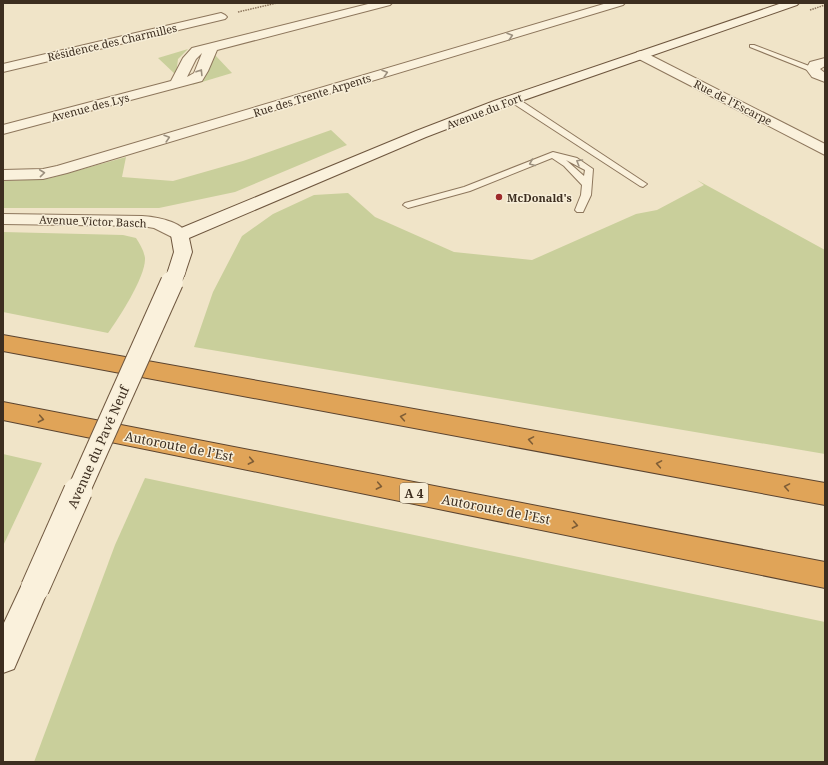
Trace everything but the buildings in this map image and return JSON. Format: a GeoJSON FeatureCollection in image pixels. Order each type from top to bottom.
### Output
{"type":"FeatureCollection","features":[{"type":"Feature","properties":{"kind":"highway"},"geometry":{"type":"LineString","coordinates":[[3,343],[825,494]]}},
{"type":"Feature","properties":{"kind":"highway","name":"Autoroute de l’Est"},"geometry":{"type":"LineString","coordinates":[[3,411],[825,575]]}},
{"type":"Feature","properties":{"kind":"street","name":"Avenue des Lys"},"geometry":{"type":"LineString","coordinates":[[3,130],[197,78],[202,72],[208,53],[212,46],[386,3]]}},
{"type":"Feature","properties":{"kind":"street","name":"Rue des Trente Arpents"},"geometry":{"type":"LineString","coordinates":[[3,175],[43,174],[61,170],[619,3]]}},
{"type":"Feature","properties":{"kind":"street","name":"Avenue du Fort"},"geometry":{"type":"LineString","coordinates":[[180,235],[421,134],[642,55],[794,3]]}},
{"type":"Feature","properties":{"kind":"street","name":"Résidence des Charmilles"},"geometry":{"type":"LineString","coordinates":[[3,68],[221,16]]}},
{"type":"Feature","properties":{"kind":"street","name":"Rue de l’Escarpe"},"geometry":{"type":"LineString","coordinates":[[642,55],[825,150]]}},
{"type":"Feature","properties":{"kind":"street"},"geometry":{"type":"LineString","coordinates":[[825,62],[815,66],[813,69],[817,74],[825,78]]}},
{"type":"Feature","properties":{"kind":"street","name":"Avenue Victor Basch"},"geometry":{"type":"LineString","coordinates":[[3,219],[142,221],[158,223],[180,235]]}},
{"type":"Feature","properties":{"kind":"street","name":"Avenue du Pavé Neuf"},"geometry":{"type":"LineString","coordinates":[[3,658],[177,271],[183,252],[180,235]]}},
{"type":"Feature","properties":{"kind":"lane"},"geometry":{"type":"LineString","coordinates":[[752,46],[813,69]]}},
{"type":"Feature","properties":{"kind":"lane"},"geometry":{"type":"LineString","coordinates":[[514,100],[643,184]]}},
{"type":"Feature","properties":{"kind":"lane"},"geometry":{"type":"LineString","coordinates":[[408,205],[467,189],[553,155],[567,164],[587,184],[586,195],[580,210]]}},
{"type":"Feature","properties":{"kind":"path"},"geometry":{"type":"LineString","coordinates":[[221,16],[277,3]]}},
{"type":"Feature","properties":{"kind":"green space"},"geometry":{"type":"Polygon","coordinates":[[[188,49],[178,59],[176,75],[158,58],[188,49]]]}},
{"type":"Feature","properties":{"kind":"green space"},"geometry":{"type":"Polygon","coordinates":[[[215,55],[232,73],[192,85],[206,72],[215,55]]]}},
{"type":"Feature","properties":{"kind":"green space"},"geometry":{"type":"Polygon","coordinates":[[[331,130],[347,145],[235,192],[159,208],[3,208],[3,181],[47,179],[126,157],[122,177],[173,181],[243,161],[331,130]]]}},
{"type":"Feature","properties":{"kind":"green space"},"geometry":{"type":"Polygon","coordinates":[[[697,180],[825,250],[825,454],[194,347],[213,292],[242,236],[273,214],[314,195],[348,193],[375,217],[454,252],[532,260],[636,214],[657,210],[704,185],[697,180]]]}},
{"type":"Feature","properties":{"kind":"green space"},"geometry":{"type":"Polygon","coordinates":[[[3,232],[123,235],[136,238],[144,253],[144,266],[137,286],[108,333],[3,312],[3,232]]]}},
{"type":"Feature","properties":{"kind":"green space"},"geometry":{"type":"Polygon","coordinates":[[[3,454],[42,463],[3,546],[3,454]]]}},
{"type":"Feature","properties":{"kind":"green space"},"geometry":{"type":"Polygon","coordinates":[[[145,478],[825,622],[825,762],[34,762],[115,545],[145,478]]]}},
{"type":"Feature","properties":{"kind":"place","name":"McDonald's"},"geometry":{"type":"Point","coordinates":[499,197]}}]}
